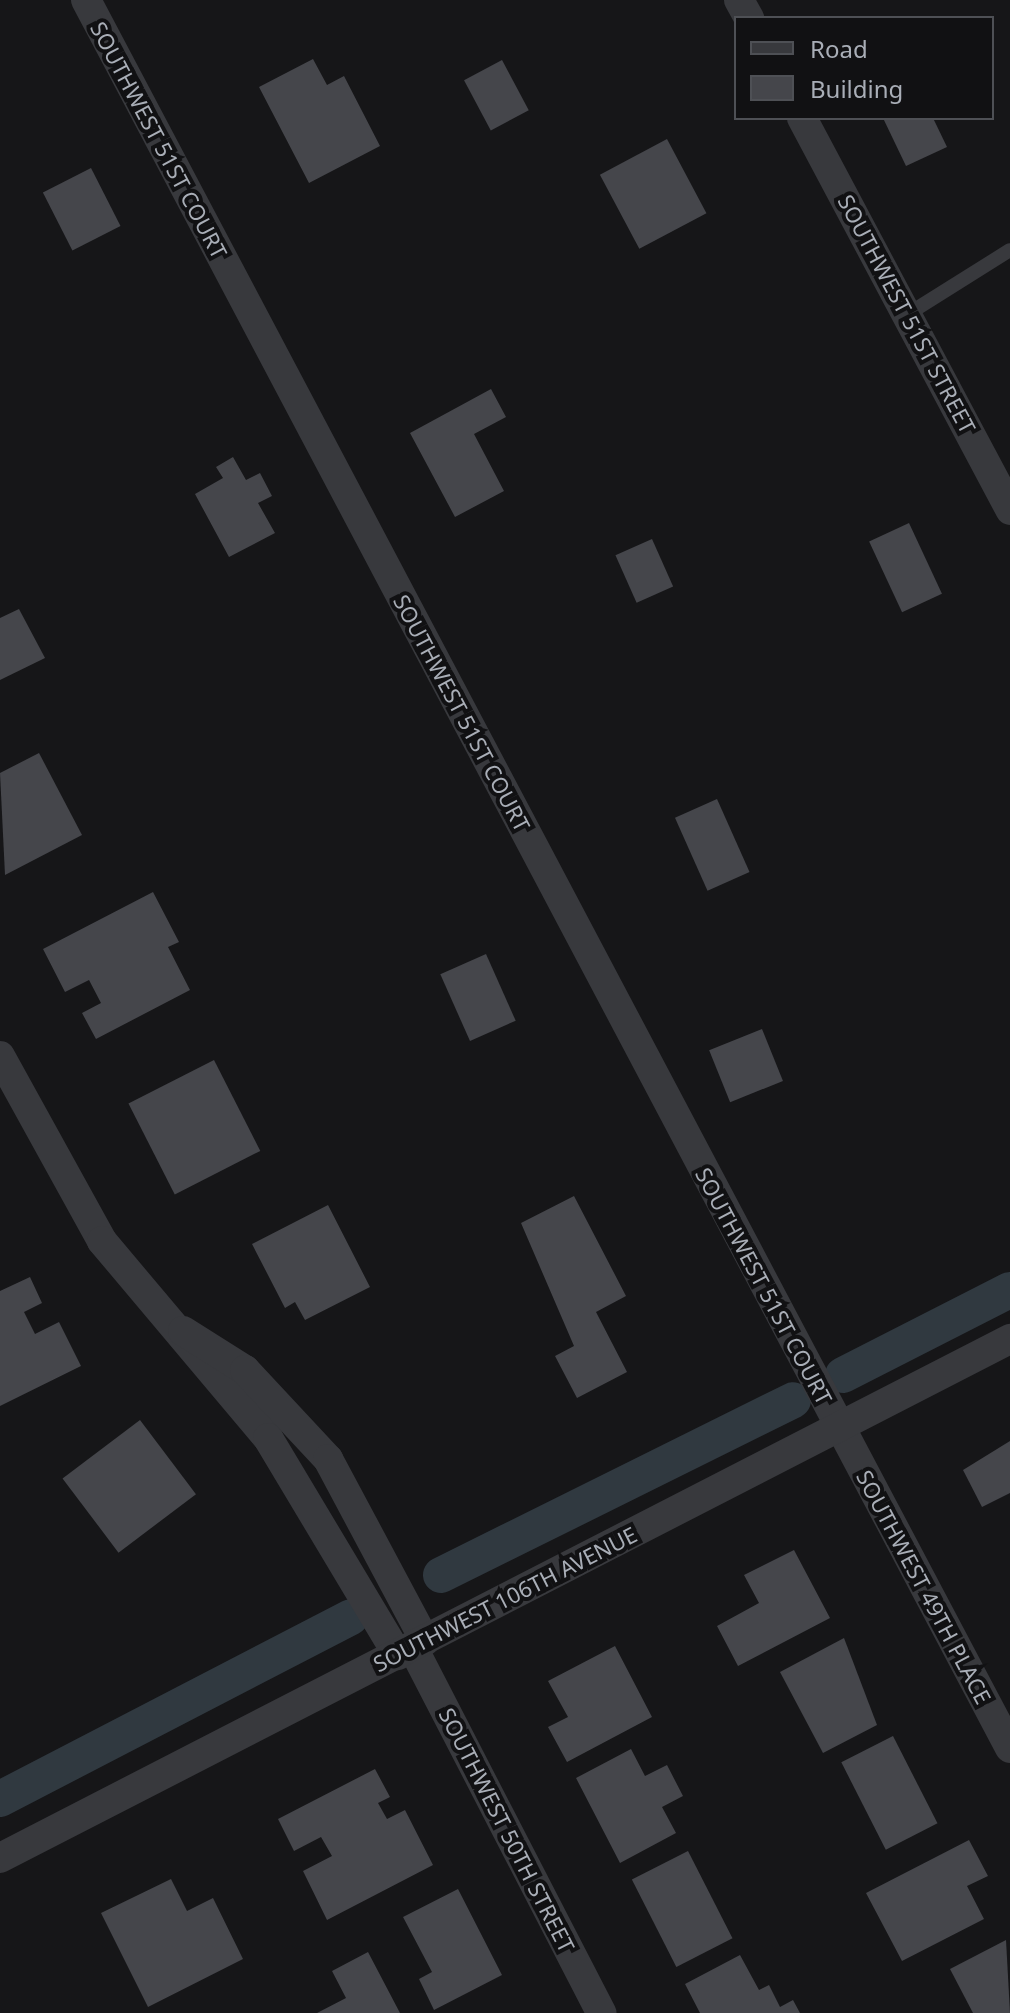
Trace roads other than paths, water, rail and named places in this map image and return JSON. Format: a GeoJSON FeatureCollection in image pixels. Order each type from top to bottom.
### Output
{"type":"FeatureCollection","features":[{"type":"Feature","properties":{"kind":"street","name":"SOUTHWEST 51ST COURT"},"geometry":{"type":"LineString","coordinates":[[86,0],[838,1426]]}},
{"type":"Feature","properties":{"kind":"street","name":"SOUTHWEST 51ST STREET"},"geometry":{"type":"LineString","coordinates":[[803,120],[1010,510]]}},
{"type":"Feature","properties":{"kind":"street","name":"SOUTHWEST 50TH STREET"},"geometry":{"type":"LineString","coordinates":[[0,1056],[102,1241],[177,1328],[289,1471],[412,1648]]}},
{"type":"Feature","properties":{"kind":"street","name":"SOUTHWEST 50TH STREET"},"geometry":{"type":"LineString","coordinates":[[177,1328],[245,1370],[320,1449],[412,1648],[601,2013]]}},
{"type":"Feature","properties":{"kind":"street","name":"SOUTHWEST 106TH AVENUE"},"geometry":{"type":"LineString","coordinates":[[0,1858],[1010,1339]]}},
{"type":"Feature","properties":{"kind":"street","name":"SOUTHWEST 49TH PLACE"},"geometry":{"type":"LineString","coordinates":[[838,1426],[1010,1748]]}},
{"type":"Feature","properties":{"kind":"lane"},"geometry":{"type":"LineString","coordinates":[[908,314],[1010,250]]}},
{"type":"Feature","properties":{"kind":"lane"},"geometry":{"type":"LineString","coordinates":[[289,1471],[320,1449]]}},
{"type":"Feature","properties":{"kind":"waterway"},"geometry":{"type":"LineString","coordinates":[[843,1375],[1010,1290]]}},
{"type":"Feature","properties":{"kind":"waterway"},"geometry":{"type":"LineString","coordinates":[[441,1575],[793,1400]]}},
{"type":"Feature","properties":{"kind":"waterway"},"geometry":{"type":"LineString","coordinates":[[0,1799],[351,1617]]}}]}
